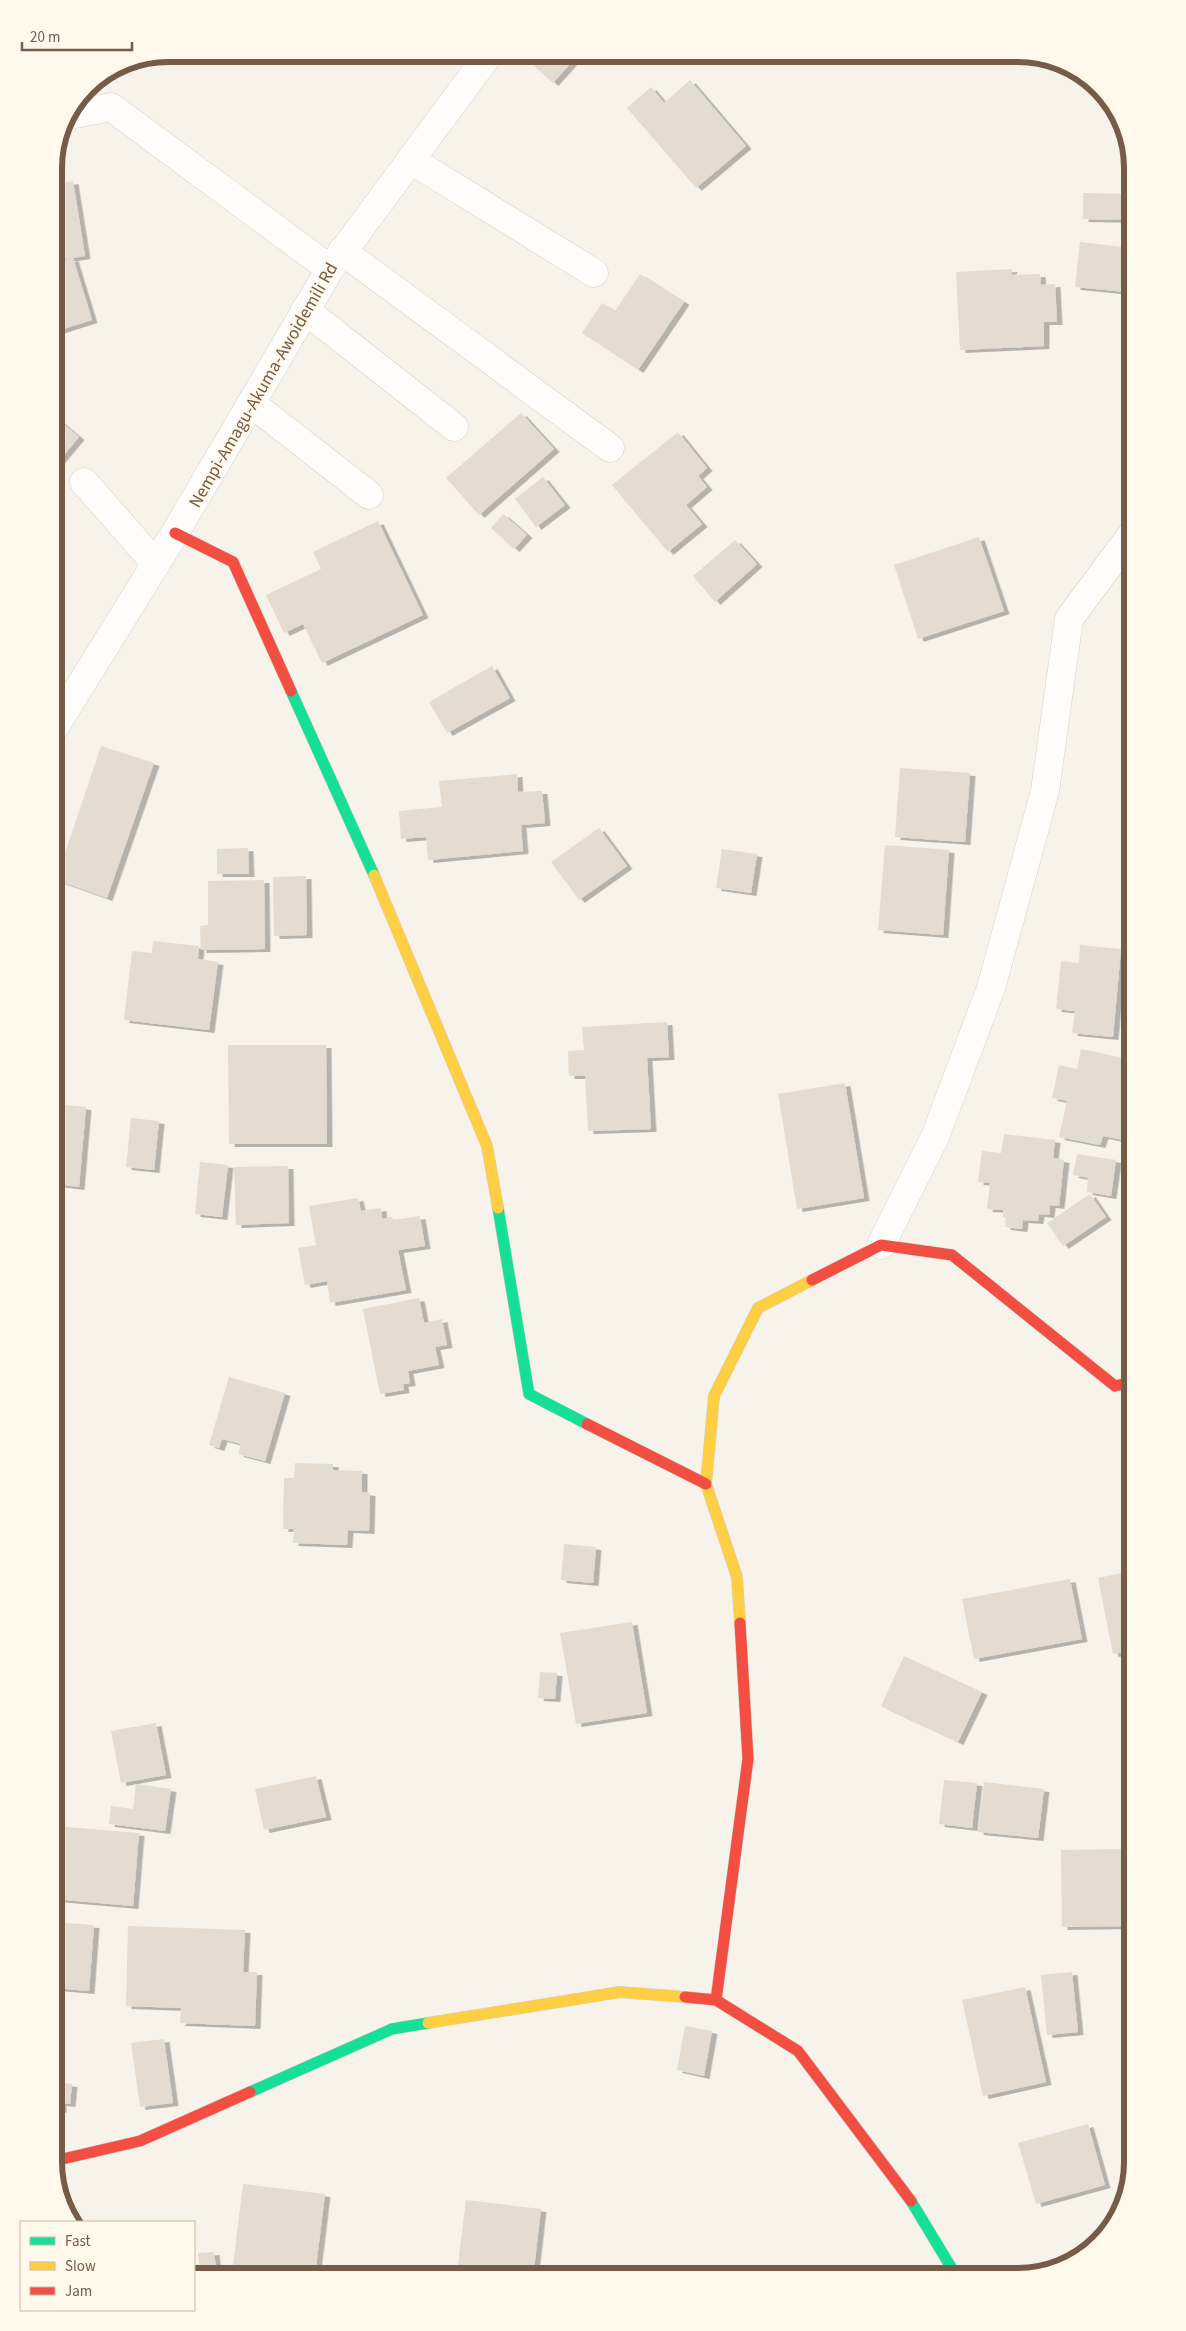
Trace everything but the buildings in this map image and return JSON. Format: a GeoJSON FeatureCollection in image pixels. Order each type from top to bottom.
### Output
{"type":"FeatureCollection","features":[{"type":"Feature","properties":{"kind":"street","name":"Nempi-Amagu-Akuma-Awoidemili Rd"},"geometry":{"type":"LineString","coordinates":[[63,714],[175,533],[336,260],[483,62]]}},
{"type":"Feature","properties":{"kind":"street"},"geometry":{"type":"LineString","coordinates":[[78,113],[111,107],[610,448]]}},
{"type":"Feature","properties":{"kind":"street"},"geometry":{"type":"LineString","coordinates":[[410,160],[594,274]]}},
{"type":"Feature","properties":{"kind":"street"},"geometry":{"type":"LineString","coordinates":[[305,310],[454,427]]}},
{"type":"Feature","properties":{"kind":"street"},"geometry":{"type":"LineString","coordinates":[[251,403],[369,495]]}},
{"type":"Feature","properties":{"kind":"street"},"geometry":{"type":"LineString","coordinates":[[84,482],[156,564]]}},
{"type":"Feature","properties":{"kind":"street"},"geometry":{"type":"LineString","coordinates":[[175,533],[233,562],[377,882],[487,1146],[529,1394],[706,1484]]}},
{"type":"Feature","properties":{"kind":"street"},"geometry":{"type":"LineString","coordinates":[[881,1245],[935,1137],[991,988],[1045,791],[1069,619],[1124,550]]}},
{"type":"Feature","properties":{"kind":"street"},"geometry":{"type":"LineString","coordinates":[[716,2000],[748,1759],[737,1577],[706,1484],[714,1396],[758,1308],[881,1245],[952,1255],[1115,1386],[1124,1384]]}},
{"type":"Feature","properties":{"kind":"street"},"geometry":{"type":"LineString","coordinates":[[63,2159],[140,2141],[392,2029],[620,1992],[716,2000],[798,2051],[905,2192],[951,2268]]}},
{"type":"Feature","properties":{"kind":"traffic: fast"},"geometry":{"type":"LineString","coordinates":[[291,691],[374,875]]}},
{"type":"Feature","properties":{"kind":"traffic: fast"},"geometry":{"type":"LineString","coordinates":[[498,1208],[529,1394],[587,1424]]}},
{"type":"Feature","properties":{"kind":"traffic: fast"},"geometry":{"type":"LineString","coordinates":[[250,2092],[392,2029],[428,2023]]}},
{"type":"Feature","properties":{"kind":"traffic: fast"},"geometry":{"type":"LineString","coordinates":[[911,2201],[952,2268]]}},
{"type":"Feature","properties":{"kind":"traffic: slow"},"geometry":{"type":"LineString","coordinates":[[374,875],[487,1146],[498,1208]]}},
{"type":"Feature","properties":{"kind":"traffic: slow"},"geometry":{"type":"LineString","coordinates":[[740,1623],[737,1577],[706,1484],[714,1396],[758,1308],[812,1280]]}},
{"type":"Feature","properties":{"kind":"traffic: slow"},"geometry":{"type":"LineString","coordinates":[[428,2023],[620,1992],[685,1997]]}},
{"type":"Feature","properties":{"kind":"traffic: jam"},"geometry":{"type":"LineString","coordinates":[[175,533],[233,562],[291,691]]}},
{"type":"Feature","properties":{"kind":"traffic: jam"},"geometry":{"type":"LineString","coordinates":[[812,1280],[881,1245],[952,1255],[1115,1386],[1124,1384]]}},
{"type":"Feature","properties":{"kind":"traffic: jam"},"geometry":{"type":"LineString","coordinates":[[587,1424],[706,1484]]}},
{"type":"Feature","properties":{"kind":"traffic: jam"},"geometry":{"type":"LineString","coordinates":[[716,2000],[748,1759],[740,1623]]}},
{"type":"Feature","properties":{"kind":"traffic: jam"},"geometry":{"type":"LineString","coordinates":[[685,1997],[716,2000],[798,2051],[911,2201]]}},
{"type":"Feature","properties":{"kind":"traffic: jam"},"geometry":{"type":"LineString","coordinates":[[63,2159],[140,2141],[250,2092]]}}]}
